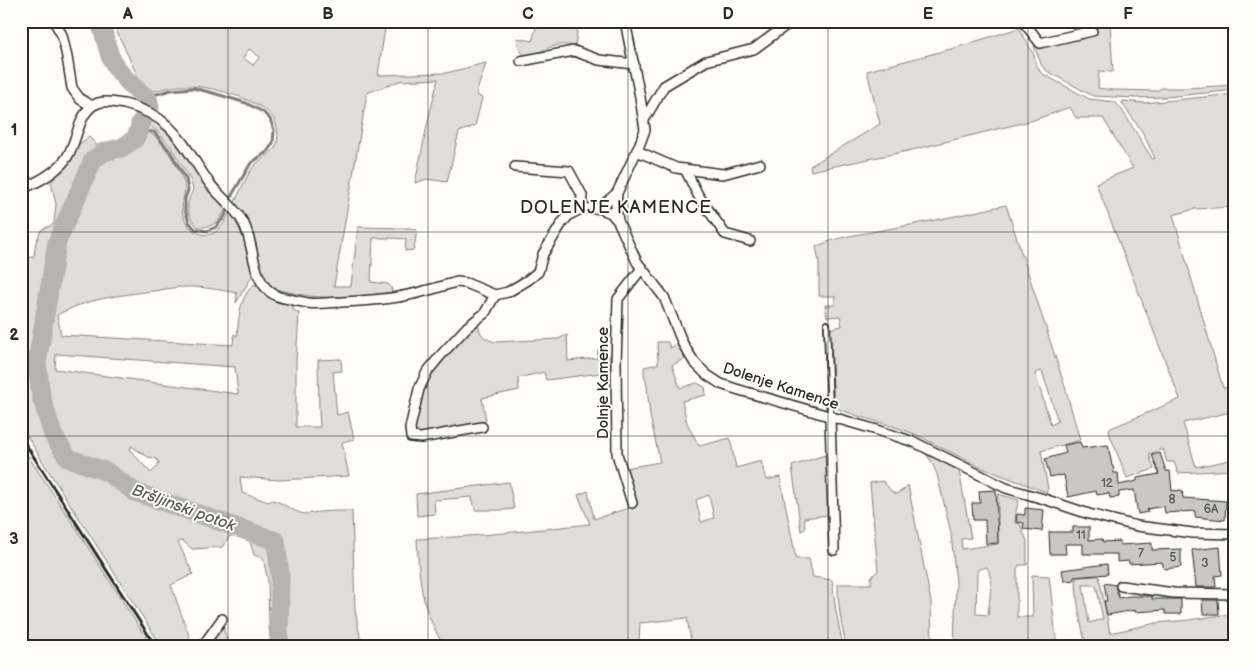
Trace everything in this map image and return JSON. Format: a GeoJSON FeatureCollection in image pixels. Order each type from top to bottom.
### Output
{"type":"FeatureCollection","features":[{"type":"Feature","properties":{"kind":"street"},"geometry":{"type":"LineString","coordinates":[[54,21],[62,35],[72,88],[80,100],[92,106]]}},
{"type":"Feature","properties":{"kind":"street"},"geometry":{"type":"LineString","coordinates":[[618,221],[617,193],[645,130],[625,21]]}},
{"type":"Feature","properties":{"kind":"street"},"geometry":{"type":"LineString","coordinates":[[644,120],[664,86],[706,61],[754,49],[792,21]]}},
{"type":"Feature","properties":{"kind":"street"},"geometry":{"type":"LineString","coordinates":[[1023,21],[1040,43],[1092,31]]}},
{"type":"Feature","properties":{"kind":"street"},"geometry":{"type":"LineString","coordinates":[[521,61],[574,51],[599,60],[634,64]]}},
{"type":"Feature","properties":{"kind":"street"},"geometry":{"type":"LineString","coordinates":[[21,189],[33,184],[58,168],[66,160],[81,123],[92,106],[98,103],[113,102],[141,109],[155,116],[171,128],[211,185],[244,223],[251,241],[260,280],[266,289],[276,296],[309,303],[364,301],[400,297],[457,282],[466,283],[495,295],[508,292],[538,272],[542,254],[568,214],[581,209],[599,208],[611,213],[618,221]]}},
{"type":"Feature","properties":{"kind":"street"},"geometry":{"type":"LineString","coordinates":[[637,151],[676,168],[722,174],[760,164]]}},
{"type":"Feature","properties":{"kind":"street"},"geometry":{"type":"LineString","coordinates":[[515,167],[569,172],[582,194],[581,209]]}},
{"type":"Feature","properties":{"kind":"street"},"geometry":{"type":"LineString","coordinates":[[685,169],[698,195],[725,234],[750,241]]}},
{"type":"Feature","properties":{"kind":"street"},"geometry":{"type":"LineString","coordinates":[[599,208],[617,193]]}},
{"type":"Feature","properties":{"kind":"street","name":"Dolenje Kamence"},"geometry":{"type":"LineString","coordinates":[[618,221],[637,262],[664,297],[684,344],[694,362],[707,375],[721,384],[914,442],[1006,488],[1089,514],[1136,526],[1193,533],[1235,534]]}},
{"type":"Feature","properties":{"kind":"street","name":"Dolnje Kamence"},"geometry":{"type":"LineString","coordinates":[[632,503],[617,454],[616,363],[618,299],[642,268]]}},
{"type":"Feature","properties":{"kind":"street"},"geometry":{"type":"LineString","coordinates":[[482,427],[421,438],[411,437],[410,428],[419,389],[427,372],[440,355],[467,327],[485,313],[495,295]]}},
{"type":"Feature","properties":{"kind":"street"},"geometry":{"type":"LineString","coordinates":[[830,416],[834,550]]}},
{"type":"Feature","properties":{"kind":"street"},"geometry":{"type":"LineString","coordinates":[[1121,586],[1174,593],[1235,594]]}},
{"type":"Feature","properties":{"kind":"street"},"geometry":{"type":"LineString","coordinates":[[202,647],[222,619]]}},
{"type":"Feature","properties":{"kind":"lane"},"geometry":{"type":"LineString","coordinates":[[827,324],[830,416]]}},
{"type":"Feature","properties":{"kind":"shaded area"},"geometry":{"type":"Polygon","coordinates":[[[112,21],[386,21],[378,75],[446,73],[486,63],[476,94],[482,98],[475,126],[459,132],[447,182],[427,179],[415,183],[438,79],[399,81],[367,93],[334,286],[351,286],[358,227],[409,228],[417,230],[414,250],[405,251],[406,239],[373,238],[371,282],[388,284],[392,292],[353,297],[302,295],[271,286],[264,277],[252,233],[234,204],[253,167],[276,146],[278,132],[270,114],[263,108],[243,98],[208,88],[183,86],[150,92],[144,90],[112,21]],[[249,49],[243,58],[253,65],[260,57],[249,49]]]}},
{"type":"Feature","properties":{"kind":"shaded area"},"geometry":{"type":"Polygon","coordinates":[[[538,21],[575,21],[577,33],[575,46],[557,45],[531,55],[522,53],[517,38],[532,41],[538,21]]]}},
{"type":"Feature","properties":{"kind":"shaded area"},"geometry":{"type":"Polygon","coordinates":[[[1110,24],[1113,72],[1099,71],[1098,88],[1156,91],[1162,88],[1235,85],[1235,90],[1166,97],[1093,96],[1047,71],[1042,66],[1034,46],[1041,38],[1047,39],[1078,30],[1110,24]]]}},
{"type":"Feature","properties":{"kind":"shaded area"},"geometry":{"type":"Polygon","coordinates":[[[1019,28],[1034,55],[1041,73],[1089,99],[1115,102],[1153,160],[1155,158],[1143,133],[1122,103],[1123,101],[1144,103],[1235,94],[1235,207],[1195,209],[1173,215],[1223,388],[1235,386],[1235,411],[1183,423],[1196,467],[1235,459],[1235,470],[1178,473],[1174,462],[1167,462],[1163,449],[1149,454],[1154,469],[1127,478],[1110,435],[1109,429],[1180,399],[1096,183],[1133,168],[1103,118],[1076,118],[1070,107],[1034,120],[912,150],[811,171],[810,166],[880,124],[867,71],[951,49],[1019,28]]]}},
{"type":"Feature","properties":{"kind":"shaded area"},"geometry":{"type":"Polygon","coordinates":[[[150,115],[163,124],[227,207],[219,220],[213,225],[198,227],[191,218],[188,205],[193,190],[191,181],[171,147],[157,131],[147,124],[150,115]]]}},
{"type":"Feature","properties":{"kind":"shaded area"},"geometry":{"type":"Polygon","coordinates":[[[149,132],[155,136],[165,147],[183,179],[185,189],[182,209],[185,220],[193,230],[205,235],[218,230],[230,212],[245,243],[252,276],[236,303],[237,293],[210,288],[190,287],[176,287],[91,301],[57,315],[61,335],[233,345],[234,334],[237,336],[239,315],[243,301],[255,284],[272,296],[291,302],[293,310],[299,313],[296,361],[296,427],[320,427],[318,360],[341,359],[342,371],[333,372],[337,415],[348,412],[354,439],[342,442],[349,476],[279,480],[240,477],[242,493],[269,502],[272,500],[276,501],[305,514],[352,511],[355,610],[362,647],[271,647],[268,581],[263,558],[254,555],[248,535],[230,536],[222,547],[192,549],[183,541],[178,542],[193,574],[171,585],[193,647],[162,647],[21,426],[22,260],[34,256],[36,242],[41,230],[54,224],[56,204],[51,182],[72,158],[78,145],[89,137],[96,144],[97,153],[111,158],[134,149],[140,144],[149,132]],[[56,354],[55,369],[238,394],[235,367],[56,354]],[[131,446],[130,450],[151,473],[159,462],[131,446]]]}},
{"type":"Feature","properties":{"kind":"shaded area"},"geometry":{"type":"Polygon","coordinates":[[[1006,205],[1065,387],[1080,440],[1041,451],[1048,489],[1046,492],[982,468],[915,434],[833,407],[829,329],[842,326],[840,316],[827,317],[825,305],[835,305],[835,296],[819,296],[819,262],[816,247],[851,236],[1006,205]],[[1042,371],[1035,373],[1051,425],[1058,421],[1042,371]]]}},
{"type":"Feature","properties":{"kind":"shaded area"},"geometry":{"type":"Polygon","coordinates":[[[478,323],[483,336],[495,342],[558,339],[567,335],[568,361],[597,358],[598,349],[610,356],[609,372],[546,380],[544,372],[518,378],[519,390],[482,398],[486,420],[481,424],[419,435],[412,430],[417,405],[430,372],[468,330],[478,323]]]}},
{"type":"Feature","properties":{"kind":"shaded area"},"geometry":{"type":"Polygon","coordinates":[[[657,342],[668,342],[670,348],[678,344],[685,359],[672,365],[680,388],[697,383],[705,387],[706,395],[682,401],[687,423],[699,446],[730,438],[736,468],[761,461],[766,480],[780,477],[796,559],[809,559],[813,577],[832,580],[843,647],[692,647],[687,618],[640,623],[639,642],[623,647],[444,647],[435,630],[424,600],[417,539],[482,535],[590,524],[578,495],[588,491],[594,519],[635,506],[626,468],[660,462],[650,416],[644,374],[644,367],[658,364],[657,342]],[[709,495],[696,500],[701,522],[714,518],[709,495]]]}},
{"type":"Feature","properties":{"kind":"shaded area"},"geometry":{"type":"Polygon","coordinates":[[[21,445],[152,647],[24,647],[28,636],[21,635],[21,533],[24,536],[30,531],[21,521],[21,445]]]}},
{"type":"Feature","properties":{"kind":"shaded area"},"geometry":{"type":"Polygon","coordinates":[[[924,451],[959,470],[971,538],[961,539],[962,549],[998,544],[998,494],[1019,500],[1015,523],[1020,524],[1027,541],[1027,565],[1019,565],[1017,569],[1017,617],[1033,617],[1032,575],[1049,576],[1057,647],[954,647],[956,583],[951,533],[937,474],[924,451]],[[987,567],[979,569],[977,572],[976,614],[988,615],[991,590],[987,567]]]}},
{"type":"Feature","properties":{"kind":"shaded area"},"geometry":{"type":"Polygon","coordinates":[[[825,455],[828,515],[804,518],[805,529],[801,531],[792,466],[825,455]]]}},
{"type":"Feature","properties":{"kind":"shaded area"},"geometry":{"type":"Polygon","coordinates":[[[883,481],[896,494],[908,485],[931,602],[932,647],[847,647],[840,616],[838,584],[871,584],[871,577],[878,571],[870,483],[883,481]]]}},
{"type":"Feature","properties":{"kind":"shaded area"},"geometry":{"type":"Polygon","coordinates":[[[509,482],[514,509],[475,510],[472,497],[434,500],[435,514],[417,516],[416,494],[509,482]]]}},
{"type":"Feature","properties":{"kind":"shaded area"},"geometry":{"type":"Polygon","coordinates":[[[1099,576],[1110,633],[1156,623],[1235,613],[1235,647],[1086,647],[1078,603],[1076,577],[1099,576]],[[1083,585],[1089,623],[1103,619],[1096,585],[1083,585]]]}},
{"type":"Feature","properties":{"kind":"shaded area"},"geometry":{"type":"Polygon","coordinates":[[[224,623],[229,647],[206,647],[224,623]]]}},
{"type":"Feature","properties":{"kind":"building"},"geometry":{"type":"Polygon","coordinates":[[[1080,442],[1082,448],[1108,445],[1114,473],[1118,473],[1119,485],[1137,481],[1137,478],[1159,474],[1152,455],[1160,453],[1166,471],[1170,471],[1172,491],[1182,490],[1183,498],[1226,501],[1225,520],[1195,517],[1195,511],[1165,513],[1164,506],[1147,509],[1148,512],[1138,514],[1134,490],[1119,492],[1119,497],[1110,498],[1109,493],[1097,495],[1096,491],[1068,497],[1064,475],[1050,477],[1045,459],[1066,453],[1064,445],[1080,442]]]}},
{"type":"Feature","properties":{"kind":"building"},"geometry":{"type":"Polygon","coordinates":[[[996,490],[998,543],[986,544],[985,520],[973,520],[972,503],[980,503],[979,491],[996,490]]]}},
{"type":"Feature","properties":{"kind":"building"},"geometry":{"type":"Polygon","coordinates":[[[1025,508],[1044,510],[1042,531],[1023,529],[1024,523],[1016,522],[1017,514],[1025,515],[1025,508]]]}},
{"type":"Feature","properties":{"kind":"building"},"geometry":{"type":"Polygon","coordinates":[[[1073,527],[1089,527],[1089,540],[1102,539],[1103,542],[1120,541],[1120,545],[1152,543],[1152,550],[1181,549],[1181,567],[1164,569],[1162,562],[1129,564],[1129,561],[1117,562],[1117,554],[1083,554],[1083,544],[1065,544],[1066,554],[1050,554],[1049,532],[1073,532],[1073,527]]]}},
{"type":"Feature","properties":{"kind":"building"},"geometry":{"type":"Polygon","coordinates":[[[1220,547],[1222,575],[1215,576],[1216,587],[1196,587],[1192,550],[1220,547]]]}},
{"type":"Feature","properties":{"kind":"building"},"geometry":{"type":"Polygon","coordinates":[[[1107,564],[1108,574],[1074,577],[1074,580],[1064,581],[1062,570],[1107,564]]]}},
{"type":"Feature","properties":{"kind":"building"},"geometry":{"type":"Polygon","coordinates":[[[1104,583],[1115,585],[1119,598],[1152,596],[1152,599],[1181,599],[1181,614],[1165,614],[1165,610],[1135,612],[1135,610],[1107,615],[1104,601],[1107,601],[1104,583]]]}},
{"type":"Feature","properties":{"kind":"building"},"geometry":{"type":"Polygon","coordinates":[[[1202,600],[1218,600],[1219,614],[1203,614],[1202,600]]]}},
{"type":"Feature","properties":{"kind":"waterway","name":"Bršljinski potok"},"geometry":{"type":"LineString","coordinates":[[100,21],[110,56],[117,69],[131,85],[146,97],[150,108],[140,123],[135,139],[121,148],[104,152],[93,160],[57,242],[37,363],[41,396],[53,435],[68,458],[107,472],[135,492],[276,541],[280,576],[280,647]]}},
{"type":"Feature","properties":{"kind":"waterway"},"geometry":{"type":"LineString","coordinates":[[139,130],[154,132],[170,151],[186,179],[188,190],[185,199],[185,210],[189,222],[195,229],[207,231],[216,227],[225,216],[232,195],[251,163],[267,152],[273,143],[274,130],[270,119],[263,112],[246,103],[193,88],[171,90],[146,97]]}},
{"type":"Feature","properties":{"kind":"railway"},"geometry":{"type":"LineString","coordinates":[[21,437],[156,647]]}},
{"type":"Feature","properties":{"kind":"district","name":"DOLENJE KAMENCE"},"geometry":{"type":"Point","coordinates":[616,207]}}]}
